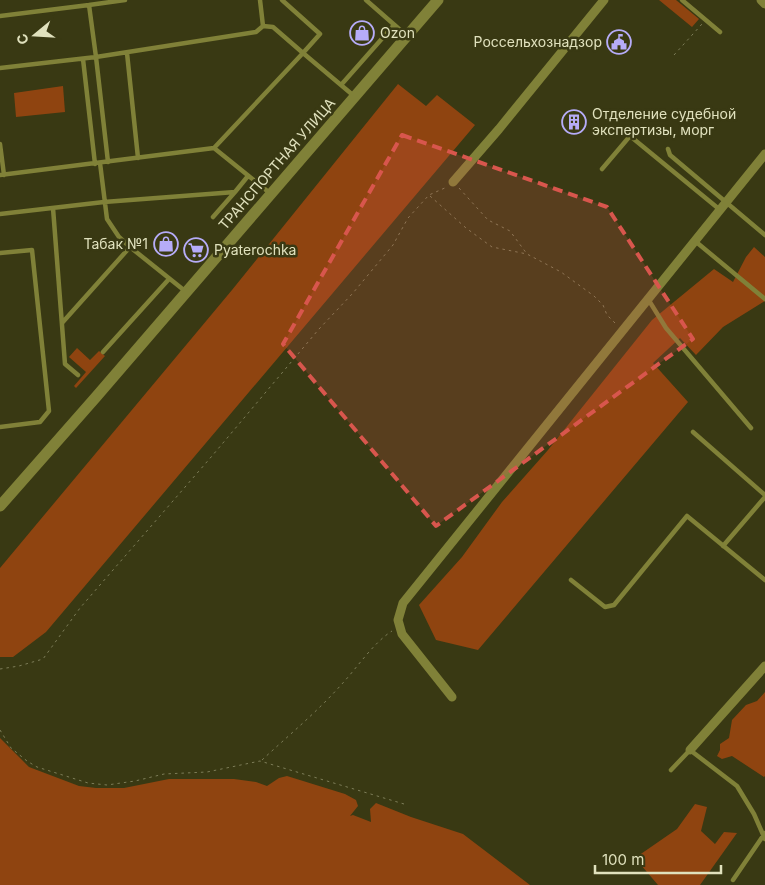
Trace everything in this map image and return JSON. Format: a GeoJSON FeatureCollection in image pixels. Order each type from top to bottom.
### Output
{"type":"FeatureCollection","features":[{"type":"Feature","properties":{"kind":"street","name":"ТРАНСПОРТНАЯ УЛИЦА"},"geometry":{"type":"LineString","coordinates":[[0,506],[438,0]]}},
{"type":"Feature","properties":{"kind":"street"},"geometry":{"type":"LineString","coordinates":[[454,182],[604,0]]}},
{"type":"Feature","properties":{"kind":"street"},"geometry":{"type":"LineString","coordinates":[[761,0],[765,4]]}},
{"type":"Feature","properties":{"kind":"street"},"geometry":{"type":"LineString","coordinates":[[452,697],[402,634],[398,620],[403,603],[765,154]]}},
{"type":"Feature","properties":{"kind":"street"},"geometry":{"type":"LineString","coordinates":[[690,750],[765,666]]}},
{"type":"Feature","properties":{"kind":"lane"},"geometry":{"type":"LineString","coordinates":[[0,16],[125,0]]}},
{"type":"Feature","properties":{"kind":"lane"},"geometry":{"type":"LineString","coordinates":[[260,0],[263,26]]}},
{"type":"Feature","properties":{"kind":"lane"},"geometry":{"type":"LineString","coordinates":[[0,144],[2,175],[214,148],[320,34],[282,0]]}},
{"type":"Feature","properties":{"kind":"lane"},"geometry":{"type":"LineString","coordinates":[[366,0],[408,36]]}},
{"type":"Feature","properties":{"kind":"lane"},"geometry":{"type":"LineString","coordinates":[[682,0],[720,32]]}},
{"type":"Feature","properties":{"kind":"lane"},"geometry":{"type":"LineString","coordinates":[[88,5],[108,162]]}},
{"type":"Feature","properties":{"kind":"lane"},"geometry":{"type":"LineString","coordinates":[[341,85],[394,25]]}},
{"type":"Feature","properties":{"kind":"lane"},"geometry":{"type":"LineString","coordinates":[[0,68],[127,53],[256,32],[263,26],[273,27],[355,97]]}},
{"type":"Feature","properties":{"kind":"lane"},"geometry":{"type":"LineString","coordinates":[[127,53],[138,158]]}},
{"type":"Feature","properties":{"kind":"lane"},"geometry":{"type":"LineString","coordinates":[[83,59],[97,164],[107,219],[119,237],[186,292]]}},
{"type":"Feature","properties":{"kind":"lane"},"geometry":{"type":"LineString","coordinates":[[602,169],[630,136],[765,235]]}},
{"type":"Feature","properties":{"kind":"lane"},"geometry":{"type":"LineString","coordinates":[[214,148],[271,194]]}},
{"type":"Feature","properties":{"kind":"lane"},"geometry":{"type":"LineString","coordinates":[[668,149],[670,155],[722,205]]}},
{"type":"Feature","properties":{"kind":"lane"},"geometry":{"type":"LineString","coordinates":[[213,218],[248,176]]}},
{"type":"Feature","properties":{"kind":"lane"},"geometry":{"type":"LineString","coordinates":[[0,214],[104,202],[235,192]]}},
{"type":"Feature","properties":{"kind":"lane"},"geometry":{"type":"LineString","coordinates":[[53,208],[65,364],[78,375]]}},
{"type":"Feature","properties":{"kind":"lane"},"geometry":{"type":"LineString","coordinates":[[694,240],[765,300]]}},
{"type":"Feature","properties":{"kind":"lane"},"geometry":{"type":"LineString","coordinates":[[62,323],[130,247]]}},
{"type":"Feature","properties":{"kind":"lane"},"geometry":{"type":"LineString","coordinates":[[0,253],[32,250],[49,411],[40,422],[0,427]]}},
{"type":"Feature","properties":{"kind":"lane"},"geometry":{"type":"LineString","coordinates":[[103,352],[169,279]]}},
{"type":"Feature","properties":{"kind":"lane"},"geometry":{"type":"LineString","coordinates":[[648,299],[666,328],[751,428]]}},
{"type":"Feature","properties":{"kind":"lane"},"geometry":{"type":"LineString","coordinates":[[693,432],[765,496],[723,546]]}},
{"type":"Feature","properties":{"kind":"lane"},"geometry":{"type":"LineString","coordinates":[[571,580],[605,607],[614,605],[687,516],[765,580]]}},
{"type":"Feature","properties":{"kind":"lane"},"geometry":{"type":"LineString","coordinates":[[671,770],[690,750],[737,786],[754,814],[764,837],[733,880]]}},
{"type":"Feature","properties":{"kind":"path"},"geometry":{"type":"LineString","coordinates":[[674,55],[705,19]]}},
{"type":"Feature","properties":{"kind":"path"},"geometry":{"type":"LineString","coordinates":[[0,669],[43,659],[80,608],[393,245],[408,218],[429,195],[443,190],[454,182],[488,220],[510,231],[527,254]]}},
{"type":"Feature","properties":{"kind":"path"},"geometry":{"type":"LineString","coordinates":[[429,195],[466,228],[492,247],[527,254],[560,272],[594,296],[603,305],[607,315],[616,324],[626,326]]}},
{"type":"Feature","properties":{"kind":"path"},"geometry":{"type":"LineString","coordinates":[[260,761],[312,716],[378,641],[399,627]]}},
{"type":"Feature","properties":{"kind":"path"},"geometry":{"type":"LineString","coordinates":[[0,730],[12,748],[27,761],[38,767],[88,783],[107,785],[164,774],[207,772],[260,761],[404,804]]}},
{"type":"Feature","properties":{"kind":"highlighted area"},"geometry":{"type":"Polygon","coordinates":[[[402,135],[607,207],[693,339],[436,526],[283,344],[402,135]]]}},
{"type":"Feature","properties":{"kind":"shaded area"},"geometry":{"type":"Polygon","coordinates":[[[659,0],[676,0],[699,19],[692,27],[659,0]]]}},
{"type":"Feature","properties":{"kind":"shaded area"},"geometry":{"type":"Polygon","coordinates":[[[398,84],[426,106],[437,95],[475,125],[46,632],[13,657],[0,657],[0,568],[232,290],[398,84]]]}},
{"type":"Feature","properties":{"kind":"shaded area"},"geometry":{"type":"Polygon","coordinates":[[[63,86],[65,112],[16,117],[14,93],[63,86]]]}},
{"type":"Feature","properties":{"kind":"shaded area"},"geometry":{"type":"Polygon","coordinates":[[[754,247],[765,257],[765,301],[723,327],[696,355],[680,338],[653,363],[688,402],[478,650],[436,640],[419,605],[462,557],[502,502],[548,450],[652,320],[714,269],[733,282],[746,257],[754,247]]]}},
{"type":"Feature","properties":{"kind":"shaded area"},"geometry":{"type":"Polygon","coordinates":[[[77,348],[90,360],[99,351],[105,356],[76,388],[74,386],[86,372],[69,357],[77,348]]]}},
{"type":"Feature","properties":{"kind":"shaded area"},"geometry":{"type":"Polygon","coordinates":[[[765,692],[764,777],[732,756],[722,759],[717,756],[720,744],[729,738],[732,720],[746,705],[757,701],[765,692]]]}},
{"type":"Feature","properties":{"kind":"shaded area"},"geometry":{"type":"Polygon","coordinates":[[[0,738],[29,767],[79,786],[124,788],[169,779],[234,779],[256,782],[267,786],[279,778],[287,776],[345,794],[356,800],[358,806],[350,816],[353,815],[371,822],[370,809],[376,803],[463,834],[530,885],[0,885],[0,738]]]}},
{"type":"Feature","properties":{"kind":"shaded area"},"geometry":{"type":"Polygon","coordinates":[[[695,804],[707,807],[701,831],[715,844],[724,832],[737,833],[700,885],[658,885],[635,858],[677,829],[695,804]]]}},
{"type":"Feature","properties":{"kind":"place","name":"Ozon"},"geometry":{"type":"Point","coordinates":[362,33]}},
{"type":"Feature","properties":{"kind":"place","name":"Россельхознадзор"},"geometry":{"type":"Point","coordinates":[619,42]}},
{"type":"Feature","properties":{"kind":"place","name":"Отделение судебной экспертизы, морг"},"geometry":{"type":"Point","coordinates":[574,122]}},
{"type":"Feature","properties":{"kind":"place","name":"Табак №1"},"geometry":{"type":"Point","coordinates":[166,244]}},
{"type":"Feature","properties":{"kind":"place","name":"Pyaterochka"},"geometry":{"type":"Point","coordinates":[196,250]}}]}
